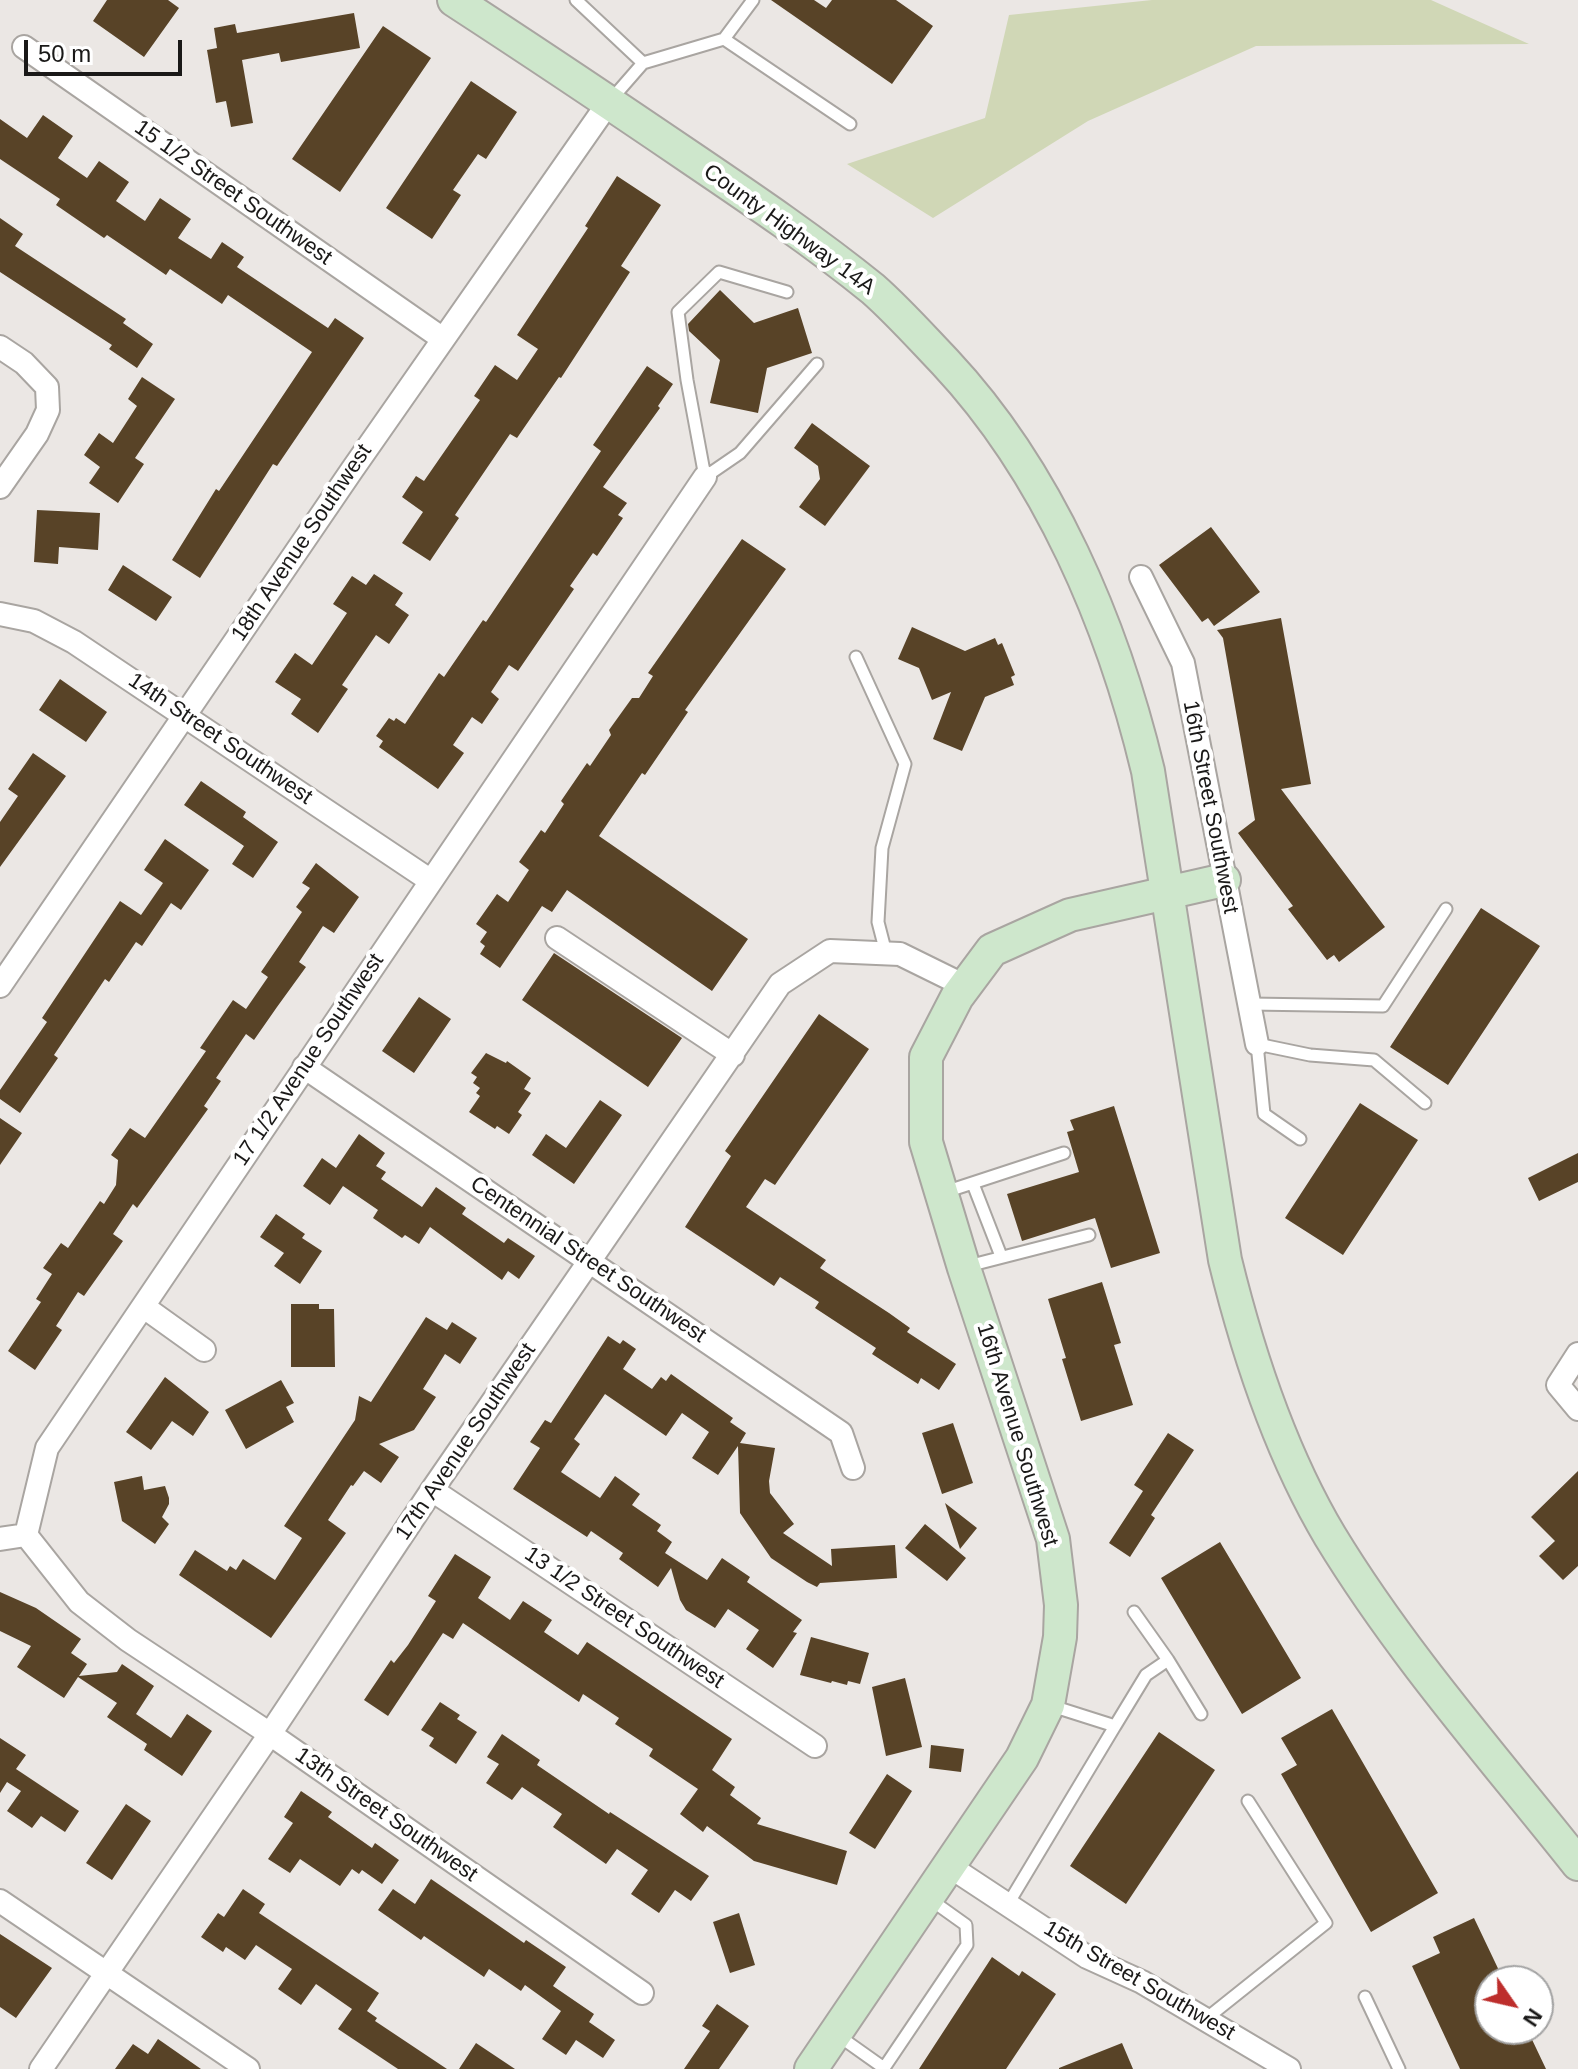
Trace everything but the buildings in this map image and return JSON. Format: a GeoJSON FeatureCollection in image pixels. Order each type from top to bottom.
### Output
{"type":"FeatureCollection","features":[{"type":"Feature","properties":{"kind":"main road","name":"County Highway 14A"},"geometry":{"type":"LineString","coordinates":[[454,0],[796,230],[875,291],[947,364],[998,428],[1050,511],[1109,642],[1134,710],[1148,771],[1225,1260],[1244,1339],[1283,1441],[1329,1534],[1403,1644],[1578,1864]]}},
{"type":"Feature","properties":{"kind":"main road","name":"16th Avenue Southwest"},"geometry":{"type":"LineString","coordinates":[[811,2069],[1022,1758],[1048,1705],[1060,1637],[1061,1605],[1053,1539],[926,1142],[926,1057],[965,986],[992,950],[1070,915],[1224,880]]}},
{"type":"Feature","properties":{"kind":"street","name":"15 1/2 Street Southwest"},"geometry":{"type":"LineString","coordinates":[[24,47],[443,339]]}},
{"type":"Feature","properties":{"kind":"street","name":"18th Avenue Southwest"},"geometry":{"type":"LineString","coordinates":[[0,986],[609,102]]}},
{"type":"Feature","properties":{"kind":"street"},"geometry":{"type":"LineString","coordinates":[[0,347],[24,363],[47,387],[48,410],[37,434],[0,487]]}},
{"type":"Feature","properties":{"kind":"street","name":"17 1/2 Avenue Southwest"},"geometry":{"type":"LineString","coordinates":[[26,1535],[47,1448],[705,477]]}},
{"type":"Feature","properties":{"kind":"street","name":"16th Street Southwest"},"geometry":{"type":"LineString","coordinates":[[1141,577],[1183,663],[1257,1044]]}},
{"type":"Feature","properties":{"kind":"street","name":"14th Street Southwest"},"geometry":{"type":"LineString","coordinates":[[0,614],[34,621],[74,642],[431,881]]}},
{"type":"Feature","properties":{"kind":"street"},"geometry":{"type":"LineString","coordinates":[[557,938],[733,1055]]}},
{"type":"Feature","properties":{"kind":"street","name":"17th Avenue Southwest"},"geometry":{"type":"LineString","coordinates":[[41,2069],[432,1490],[780,984],[830,951],[900,954],[965,986]]}},
{"type":"Feature","properties":{"kind":"street","name":"Centennial Street Southwest"},"geometry":{"type":"LineString","coordinates":[[304,1067],[841,1433],[853,1468]]}},
{"type":"Feature","properties":{"kind":"street"},"geometry":{"type":"LineString","coordinates":[[144,1307],[204,1350]]}},
{"type":"Feature","properties":{"kind":"street"},"geometry":{"type":"LineString","coordinates":[[1578,1354],[1558,1385],[1578,1409]]}},
{"type":"Feature","properties":{"kind":"street","name":"13 1/2 Street Southwest"},"geometry":{"type":"LineString","coordinates":[[432,1490],[815,1746]]}},
{"type":"Feature","properties":{"kind":"street"},"geometry":{"type":"LineString","coordinates":[[0,1539],[26,1535]]}},
{"type":"Feature","properties":{"kind":"street","name":"13th Street Southwest"},"geometry":{"type":"LineString","coordinates":[[26,1535],[79,1602],[128,1640],[270,1734],[642,1993]]}},
{"type":"Feature","properties":{"kind":"street","name":"15th Street Southwest"},"geometry":{"type":"LineString","coordinates":[[949,1866],[1087,1957],[1142,1982],[1207,2018],[1289,2069]]}},
{"type":"Feature","properties":{"kind":"street"},"geometry":{"type":"LineString","coordinates":[[0,1901],[248,2069]]}},
{"type":"Feature","properties":{"kind":"lane"},"geometry":{"type":"LineString","coordinates":[[576,0],[643,63]]}},
{"type":"Feature","properties":{"kind":"lane"},"geometry":{"type":"LineString","coordinates":[[609,102],[643,63],[724,39],[753,0]]}},
{"type":"Feature","properties":{"kind":"lane"},"geometry":{"type":"LineString","coordinates":[[724,39],[850,124]]}},
{"type":"Feature","properties":{"kind":"lane"},"geometry":{"type":"LineString","coordinates":[[787,292],[719,272],[678,312],[705,477],[740,453],[817,364]]}},
{"type":"Feature","properties":{"kind":"lane"},"geometry":{"type":"LineString","coordinates":[[856,657],[905,764],[882,848],[878,922],[886,953]]}},
{"type":"Feature","properties":{"kind":"lane"},"geometry":{"type":"LineString","coordinates":[[1250,1004],[1383,1006],[1446,909]]}},
{"type":"Feature","properties":{"kind":"lane"},"geometry":{"type":"LineString","coordinates":[[1300,1139],[1264,1114],[1257,1044],[1310,1055],[1374,1060],[1425,1103]]}},
{"type":"Feature","properties":{"kind":"lane"},"geometry":{"type":"LineString","coordinates":[[942,1194],[1064,1153]]}},
{"type":"Feature","properties":{"kind":"lane"},"geometry":{"type":"LineString","coordinates":[[973,1184],[1001,1256]]}},
{"type":"Feature","properties":{"kind":"lane"},"geometry":{"type":"LineString","coordinates":[[964,1268],[1089,1235]]}},
{"type":"Feature","properties":{"kind":"lane"},"geometry":{"type":"LineString","coordinates":[[1134,1612],[1201,1714]]}},
{"type":"Feature","properties":{"kind":"lane"},"geometry":{"type":"LineString","coordinates":[[1008,1904],[1146,1675],[1168,1660]]}},
{"type":"Feature","properties":{"kind":"lane"},"geometry":{"type":"LineString","coordinates":[[1048,1705],[1115,1726]]}},
{"type":"Feature","properties":{"kind":"lane"},"geometry":{"type":"LineString","coordinates":[[1207,2018],[1326,1923],[1248,1801]]}},
{"type":"Feature","properties":{"kind":"lane"},"geometry":{"type":"LineString","coordinates":[[835,2034],[884,2068],[967,1945],[966,1925],[928,1897]]}},
{"type":"Feature","properties":{"kind":"lane"},"geometry":{"type":"LineString","coordinates":[[1365,1997],[1399,2069]]}},
{"type":"Feature","properties":{"kind":"green space"},"geometry":{"type":"Polygon","coordinates":[[[1152,0],[1431,0],[1529,44],[1256,46],[1088,121],[933,218],[847,164],[985,118],[1009,15],[1152,0]]]}}]}
